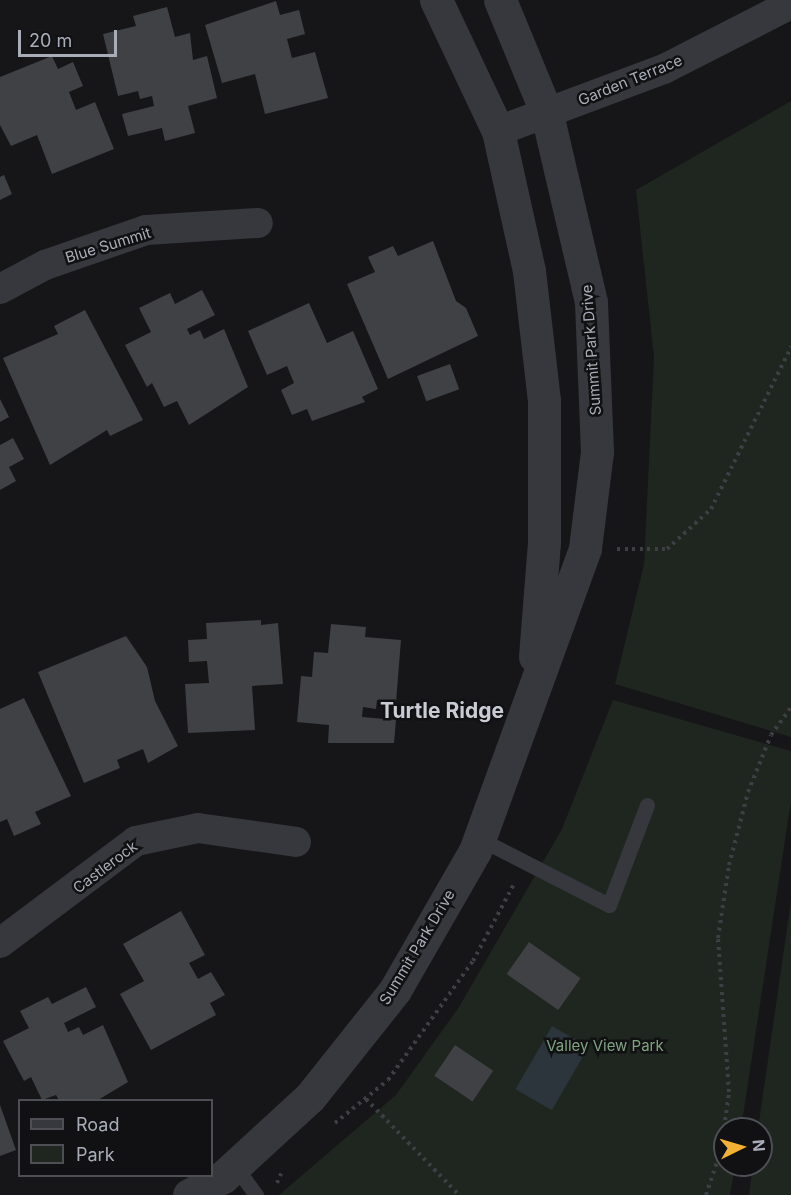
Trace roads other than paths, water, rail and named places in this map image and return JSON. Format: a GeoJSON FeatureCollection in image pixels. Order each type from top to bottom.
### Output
{"type":"FeatureCollection","features":[{"type":"Feature","properties":{"kind":"street","name":"Summit Park Drive"},"geometry":{"type":"LineString","coordinates":[[436,0],[498,131],[529,271],[544,400],[544,542],[532,704]]}},
{"type":"Feature","properties":{"kind":"street","name":"Summit Park Drive"},"geometry":{"type":"LineString","coordinates":[[189,1195],[235,1166],[310,1096],[395,990],[480,839],[532,704],[585,548],[597,452],[591,302],[547,114],[500,0]]}},
{"type":"Feature","properties":{"kind":"street","name":"Garden Terrace"},"geometry":{"type":"LineString","coordinates":[[498,131],[664,69],[791,4]]}},
{"type":"Feature","properties":{"kind":"street","name":"Blue Summit"},"geometry":{"type":"LineString","coordinates":[[0,290],[45,265],[146,230],[258,223]]}},
{"type":"Feature","properties":{"kind":"street","name":"Castlerock"},"geometry":{"type":"LineString","coordinates":[[0,943],[136,841],[198,828],[296,842]]}},
{"type":"Feature","properties":{"kind":"lane"},"geometry":{"type":"LineString","coordinates":[[480,839],[609,905],[647,805]]}},
{"type":"Feature","properties":{"kind":"lane"},"geometry":{"type":"LineString","coordinates":[[235,1166],[256,1195]]}},
{"type":"Feature","properties":{"kind":"district","name":"Turtle Ridge"},"geometry":{"type":"Point","coordinates":[442,711]}},
{"type":"Feature","properties":{"kind":"park label","name":"Valley View Park"},"geometry":{"type":"Point","coordinates":[605,1046]}}]}
